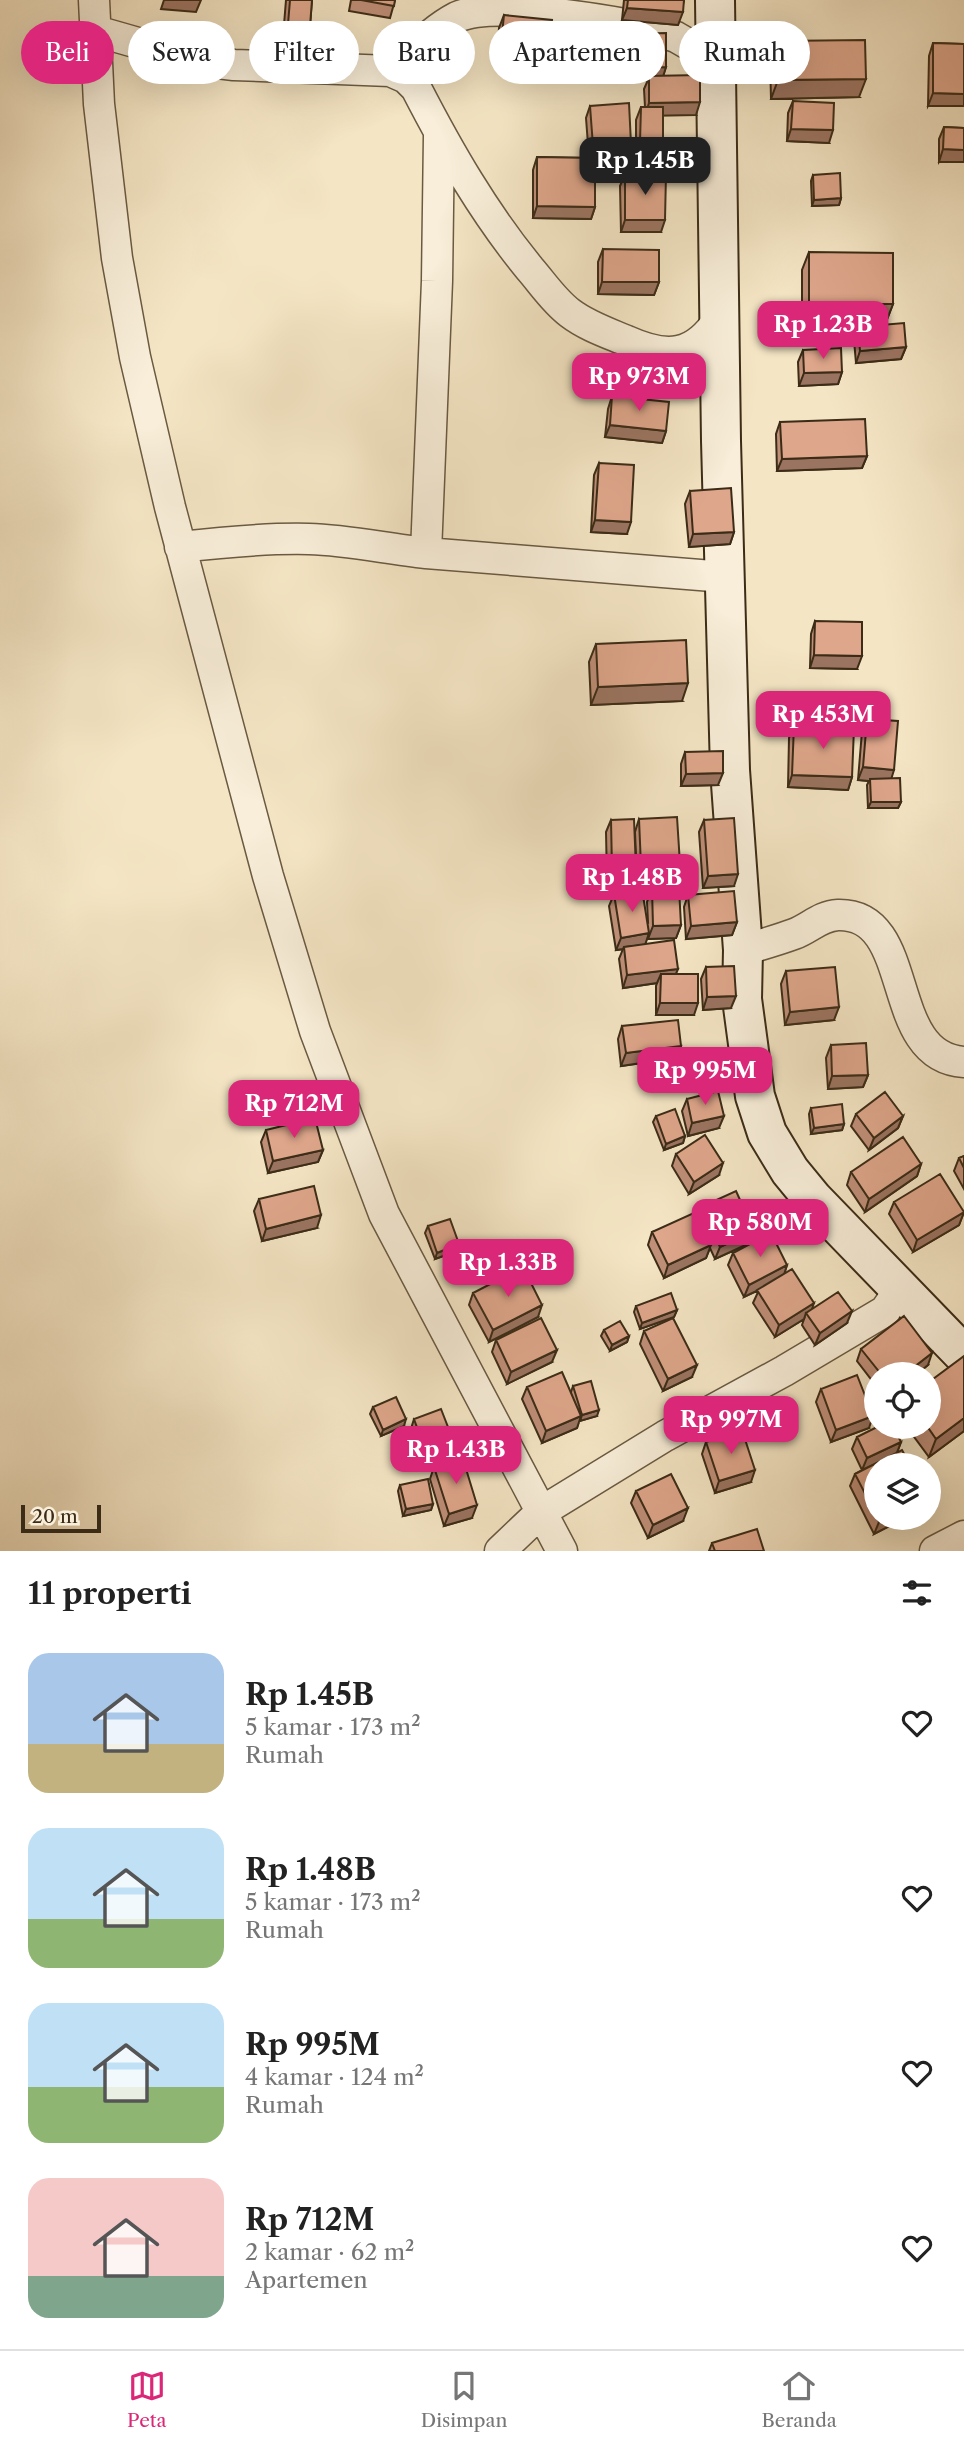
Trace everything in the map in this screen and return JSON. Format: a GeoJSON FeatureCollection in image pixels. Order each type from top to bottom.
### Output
{"type":"FeatureCollection","features":[{"type":"Feature","properties":{"kind":"main road"},"geometry":{"type":"LineString","coordinates":[[715,0],[715,21]]}},
{"type":"Feature","properties":{"kind":"main road"},"geometry":{"type":"LineString","coordinates":[[716,84],[730,770],[743,950],[742,999],[754,1096],[767,1133],[790,1171],[813,1199],[964,1355]]}},
{"type":"Feature","properties":{"kind":"street"},"geometry":{"type":"LineString","coordinates":[[94,0],[95,21]]}},
{"type":"Feature","properties":{"kind":"street"},"geometry":{"type":"LineString","coordinates":[[451,21],[478,10],[512,8],[658,31],[679,39]]}},
{"type":"Feature","properties":{"kind":"street"},"geometry":{"type":"LineString","coordinates":[[114,36],[201,61],[234,65],[373,70]]}},
{"type":"Feature","properties":{"kind":"street"},"geometry":{"type":"LineString","coordinates":[[98,84],[117,258],[135,357],[180,547],[268,876],[315,1031],[384,1213],[562,1551]]}},
{"type":"Feature","properties":{"kind":"street"},"geometry":{"type":"LineString","coordinates":[[412,84],[473,191],[501,234],[570,313],[638,346],[668,353],[681,351],[708,336],[719,319]]}},
{"type":"Feature","properties":{"kind":"street"},"geometry":{"type":"LineString","coordinates":[[426,553],[437,281],[439,133]]}},
{"type":"Feature","properties":{"kind":"street"},"geometry":{"type":"LineString","coordinates":[[180,547],[235,541],[309,539],[426,553],[725,577]]}},
{"type":"Feature","properties":{"kind":"street"},"geometry":{"type":"LineString","coordinates":[[743,950],[797,933],[825,917],[853,916],[874,929],[892,959],[912,1021],[922,1041],[936,1054],[964,1062]]}},
{"type":"Feature","properties":{"kind":"street"},"geometry":{"type":"LineString","coordinates":[[500,1551],[541,1513],[665,1436],[784,1371],[885,1311],[900,1289]]}},
{"type":"Feature","properties":{"kind":"street"},"geometry":{"type":"LineString","coordinates":[[935,1551],[964,1536]]}},
{"type":"Feature","properties":{"kind":"building"},"geometry":{"type":"Polygon","coordinates":[[[290,0],[312,0],[310,21],[288,21],[290,0]]]}},
{"type":"Feature","properties":{"kind":"building"},"geometry":{"type":"Polygon","coordinates":[[[361,0],[395,0],[394,6],[361,0]]]}},
{"type":"Feature","properties":{"kind":"building"},"geometry":{"type":"Polygon","coordinates":[[[628,0],[684,0],[683,12],[627,8],[628,0]]]}},
{"type":"Feature","properties":{"kind":"building"},"geometry":{"type":"Polygon","coordinates":[[[504,15],[552,20],[552,21],[503,21],[504,15]]]}},
{"type":"Feature","properties":{"kind":"building"},"geometry":{"type":"Polygon","coordinates":[[[665,33],[666,33],[665,67],[665,33]]]}},
{"type":"Feature","properties":{"kind":"building"},"geometry":{"type":"Polygon","coordinates":[[[865,40],[866,79],[810,80],[810,41],[865,40]]]}},
{"type":"Feature","properties":{"kind":"building"},"geometry":{"type":"Polygon","coordinates":[[[933,43],[964,44],[964,94],[933,93],[933,43]]]}},
{"type":"Feature","properties":{"kind":"building"},"geometry":{"type":"Polygon","coordinates":[[[679,75],[679,84],[700,84],[700,102],[649,103],[649,84],[665,84],[665,76],[679,75]]]}},
{"type":"Feature","properties":{"kind":"building"},"geometry":{"type":"Polygon","coordinates":[[[793,101],[834,103],[833,130],[791,129],[793,101]]]}},
{"type":"Feature","properties":{"kind":"building"},"geometry":{"type":"Polygon","coordinates":[[[629,103],[631,144],[593,146],[590,106],[629,103]]]}},
{"type":"Feature","properties":{"kind":"building"},"geometry":{"type":"Polygon","coordinates":[[[641,107],[663,107],[663,143],[640,142],[641,107]]]}},
{"type":"Feature","properties":{"kind":"building"},"geometry":{"type":"Polygon","coordinates":[[[944,127],[964,128],[964,150],[943,149],[944,127]]]}},
{"type":"Feature","properties":{"kind":"building"},"geometry":{"type":"Polygon","coordinates":[[[537,157],[595,158],[595,207],[537,206],[537,157]]]}},
{"type":"Feature","properties":{"kind":"building"},"geometry":{"type":"Polygon","coordinates":[[[840,173],[841,198],[814,200],[813,175],[840,173]]]}},
{"type":"Feature","properties":{"kind":"building"},"geometry":{"type":"Polygon","coordinates":[[[625,174],[666,174],[665,220],[625,220],[625,174]]]}},
{"type":"Feature","properties":{"kind":"building"},"geometry":{"type":"Polygon","coordinates":[[[603,249],[659,250],[659,282],[602,282],[603,249]]]}},
{"type":"Feature","properties":{"kind":"building"},"geometry":{"type":"Polygon","coordinates":[[[809,252],[893,253],[893,304],[809,304],[809,252]]]}},
{"type":"Feature","properties":{"kind":"building"},"geometry":{"type":"Polygon","coordinates":[[[904,323],[906,347],[860,351],[858,327],[904,323]]]}},
{"type":"Feature","properties":{"kind":"building"},"geometry":{"type":"Polygon","coordinates":[[[841,348],[842,372],[804,373],[803,350],[841,348]]]}},
{"type":"Feature","properties":{"kind":"building"},"geometry":{"type":"Polygon","coordinates":[[[612,396],[669,402],[666,431],[610,425],[612,396]]]}},
{"type":"Feature","properties":{"kind":"building"},"geometry":{"type":"Polygon","coordinates":[[[865,419],[867,456],[782,459],[780,422],[865,419]]]}},
{"type":"Feature","properties":{"kind":"building"},"geometry":{"type":"Polygon","coordinates":[[[599,463],[634,465],[631,522],[595,520],[599,463]]]}},
{"type":"Feature","properties":{"kind":"building"},"geometry":{"type":"Polygon","coordinates":[[[731,488],[734,532],[693,534],[690,491],[731,488]]]}},
{"type":"Feature","properties":{"kind":"building"},"geometry":{"type":"Polygon","coordinates":[[[815,621],[862,622],[862,656],[814,655],[815,621]]]}},
{"type":"Feature","properties":{"kind":"building"},"geometry":{"type":"Polygon","coordinates":[[[686,640],[688,683],[598,687],[596,644],[686,640]]]}},
{"type":"Feature","properties":{"kind":"building"},"geometry":{"type":"Polygon","coordinates":[[[867,719],[898,721],[894,770],[863,767],[867,719]]]}},
{"type":"Feature","properties":{"kind":"building"},"geometry":{"type":"Polygon","coordinates":[[[794,725],[854,728],[852,777],[792,775],[794,725]]]}},
{"type":"Feature","properties":{"kind":"building"},"geometry":{"type":"Polygon","coordinates":[[[723,751],[723,773],[686,774],[685,752],[723,751]]]}},
{"type":"Feature","properties":{"kind":"building"},"geometry":{"type":"Polygon","coordinates":[[[900,778],[901,802],[871,802],[870,779],[900,778]]]}},
{"type":"Feature","properties":{"kind":"building"},"geometry":{"type":"Polygon","coordinates":[[[677,817],[680,864],[641,866],[639,819],[677,817]]]}},
{"type":"Feature","properties":{"kind":"building"},"geometry":{"type":"Polygon","coordinates":[[[734,818],[738,874],[708,876],[704,820],[734,818]]]}},
{"type":"Feature","properties":{"kind":"building"},"geometry":{"type":"Polygon","coordinates":[[[634,819],[636,869],[612,869],[611,820],[634,819]]]}},
{"type":"Feature","properties":{"kind":"building"},"geometry":{"type":"Polygon","coordinates":[[[679,888],[681,925],[653,926],[652,889],[679,888]]]}},
{"type":"Feature","properties":{"kind":"building"},"geometry":{"type":"Polygon","coordinates":[[[642,889],[649,933],[621,938],[614,894],[642,889]]]}},
{"type":"Feature","properties":{"kind":"building"},"geometry":{"type":"Polygon","coordinates":[[[734,891],[737,922],[691,926],[688,895],[734,891]]]}},
{"type":"Feature","properties":{"kind":"building"},"geometry":{"type":"Polygon","coordinates":[[[674,940],[678,969],[627,975],[624,947],[674,940]]]}},
{"type":"Feature","properties":{"kind":"building"},"geometry":{"type":"Polygon","coordinates":[[[734,966],[736,996],[707,997],[706,967],[734,966]]]}},
{"type":"Feature","properties":{"kind":"building"},"geometry":{"type":"Polygon","coordinates":[[[835,967],[839,1007],[790,1012],[786,971],[835,967]]]}},
{"type":"Feature","properties":{"kind":"building"},"geometry":{"type":"Polygon","coordinates":[[[661,974],[698,974],[698,1003],[660,1003],[661,974]]]}},
{"type":"Feature","properties":{"kind":"building"},"geometry":{"type":"Polygon","coordinates":[[[678,1020],[681,1046],[626,1053],[622,1026],[678,1020]]]}},
{"type":"Feature","properties":{"kind":"building"},"geometry":{"type":"Polygon","coordinates":[[[866,1043],[868,1075],[832,1076],[831,1045],[866,1043]]]}},
{"type":"Feature","properties":{"kind":"building"},"geometry":{"type":"Polygon","coordinates":[[[718,1091],[724,1116],[692,1123],[687,1099],[718,1091]]]}},
{"type":"Feature","properties":{"kind":"building"},"geometry":{"type":"Polygon","coordinates":[[[885,1092],[903,1116],[874,1138],[856,1114],[885,1092]]]}},
{"type":"Feature","properties":{"kind":"building"},"geometry":{"type":"Polygon","coordinates":[[[842,1104],[844,1124],[814,1128],[811,1108],[842,1104]]]}},
{"type":"Feature","properties":{"kind":"building"},"geometry":{"type":"Polygon","coordinates":[[[675,1109],[685,1136],[666,1144],[656,1116],[675,1109]]]}},
{"type":"Feature","properties":{"kind":"building"},"geometry":{"type":"Polygon","coordinates":[[[315,1118],[323,1150],[273,1161],[266,1130],[315,1118]]]}},
{"type":"Feature","properties":{"kind":"building"},"geometry":{"type":"Polygon","coordinates":[[[705,1135],[723,1163],[694,1182],[676,1154],[705,1135]]]}},
{"type":"Feature","properties":{"kind":"building"},"geometry":{"type":"Polygon","coordinates":[[[903,1137],[921,1164],[869,1199],[851,1172],[903,1137]]]}},
{"type":"Feature","properties":{"kind":"building"},"geometry":{"type":"Polygon","coordinates":[[[940,1174],[964,1212],[917,1240],[894,1202],[940,1174]]]}},
{"type":"Feature","properties":{"kind":"building"},"geometry":{"type":"Polygon","coordinates":[[[314,1186],[321,1215],[266,1229],[259,1199],[314,1186]]]}},
{"type":"Feature","properties":{"kind":"building"},"geometry":{"type":"Polygon","coordinates":[[[736,1191],[754,1231],[720,1247],[701,1207],[736,1191]]]}},
{"type":"Feature","properties":{"kind":"building"},"geometry":{"type":"Polygon","coordinates":[[[696,1212],[711,1245],[668,1265],[652,1232],[696,1212]]]}},
{"type":"Feature","properties":{"kind":"building"},"geometry":{"type":"Polygon","coordinates":[[[450,1219],[459,1244],[437,1253],[428,1226],[450,1219]]]}},
{"type":"Feature","properties":{"kind":"building"},"geometry":{"type":"Polygon","coordinates":[[[771,1233],[787,1265],[749,1285],[733,1253],[771,1233]]]}},
{"type":"Feature","properties":{"kind":"building"},"geometry":{"type":"Polygon","coordinates":[[[523,1267],[542,1305],[493,1330],[473,1293],[523,1267]]]}},
{"type":"Feature","properties":{"kind":"building"},"geometry":{"type":"Polygon","coordinates":[[[792,1269],[814,1303],[779,1325],[757,1290],[792,1269]]]}},
{"type":"Feature","properties":{"kind":"building"},"geometry":{"type":"Polygon","coordinates":[[[838,1292],[852,1311],[820,1333],[806,1313],[838,1292]]]}},
{"type":"Feature","properties":{"kind":"building"},"geometry":{"type":"Polygon","coordinates":[[[671,1293],[677,1310],[642,1323],[636,1306],[671,1293]]]}},
{"type":"Feature","properties":{"kind":"building"},"geometry":{"type":"Polygon","coordinates":[[[904,1316],[932,1353],[920,1362],[871,1362],[861,1349],[904,1316]]]}},
{"type":"Feature","properties":{"kind":"building"},"geometry":{"type":"Polygon","coordinates":[[[541,1318],[557,1350],[511,1372],[496,1340],[541,1318]]]}},
{"type":"Feature","properties":{"kind":"building"},"geometry":{"type":"Polygon","coordinates":[[[673,1318],[697,1365],[668,1379],[644,1331],[673,1318]]]}},
{"type":"Feature","properties":{"kind":"building"},"geometry":{"type":"Polygon","coordinates":[[[620,1321],[629,1336],[612,1345],[604,1330],[620,1321]]]}},
{"type":"Feature","properties":{"kind":"building"},"geometry":{"type":"Polygon","coordinates":[[[964,1356],[964,1418],[941,1435],[941,1373],[964,1356]]]}},
{"type":"Feature","properties":{"kind":"building"},"geometry":{"type":"Polygon","coordinates":[[[562,1372],[581,1416],[546,1431],[527,1387],[562,1372]]]}},
{"type":"Feature","properties":{"kind":"building"},"geometry":{"type":"Polygon","coordinates":[[[857,1375],[864,1393],[864,1419],[836,1430],[821,1389],[857,1375]]]}},
{"type":"Feature","properties":{"kind":"building"},"geometry":{"type":"Polygon","coordinates":[[[591,1381],[599,1410],[582,1415],[573,1386],[591,1381]]]}},
{"type":"Feature","properties":{"kind":"building"},"geometry":{"type":"Polygon","coordinates":[[[396,1397],[406,1419],[383,1430],[373,1407],[396,1397]]]}},
{"type":"Feature","properties":{"kind":"building"},"geometry":{"type":"Polygon","coordinates":[[[441,1409],[453,1440],[425,1450],[414,1419],[441,1409]]]}},
{"type":"Feature","properties":{"kind":"building"},"geometry":{"type":"Polygon","coordinates":[[[742,1430],[755,1470],[719,1481],[706,1442],[742,1430]]]}},
{"type":"Feature","properties":{"kind":"building"},"geometry":{"type":"Polygon","coordinates":[[[864,1434],[864,1439],[900,1439],[901,1442],[878,1453],[865,1453],[857,1437],[864,1434]]]}},
{"type":"Feature","properties":{"kind":"building"},"geometry":{"type":"Polygon","coordinates":[[[463,1459],[477,1505],[449,1514],[434,1467],[463,1459]]]}},
{"type":"Feature","properties":{"kind":"building"},"geometry":{"type":"Polygon","coordinates":[[[864,1469],[864,1492],[855,1474],[864,1469]]]}},
{"type":"Feature","properties":{"kind":"building"},"geometry":{"type":"Polygon","coordinates":[[[671,1474],[688,1508],[653,1525],[636,1491],[671,1474]]]}},
{"type":"Feature","properties":{"kind":"building"},"geometry":{"type":"Polygon","coordinates":[[[428,1479],[433,1504],[406,1509],[400,1485],[428,1479]]]}},
{"type":"Feature","properties":{"kind":"building"},"geometry":{"type":"Polygon","coordinates":[[[757,1529],[764,1551],[715,1551],[712,1543],[757,1529]]]}}]}
